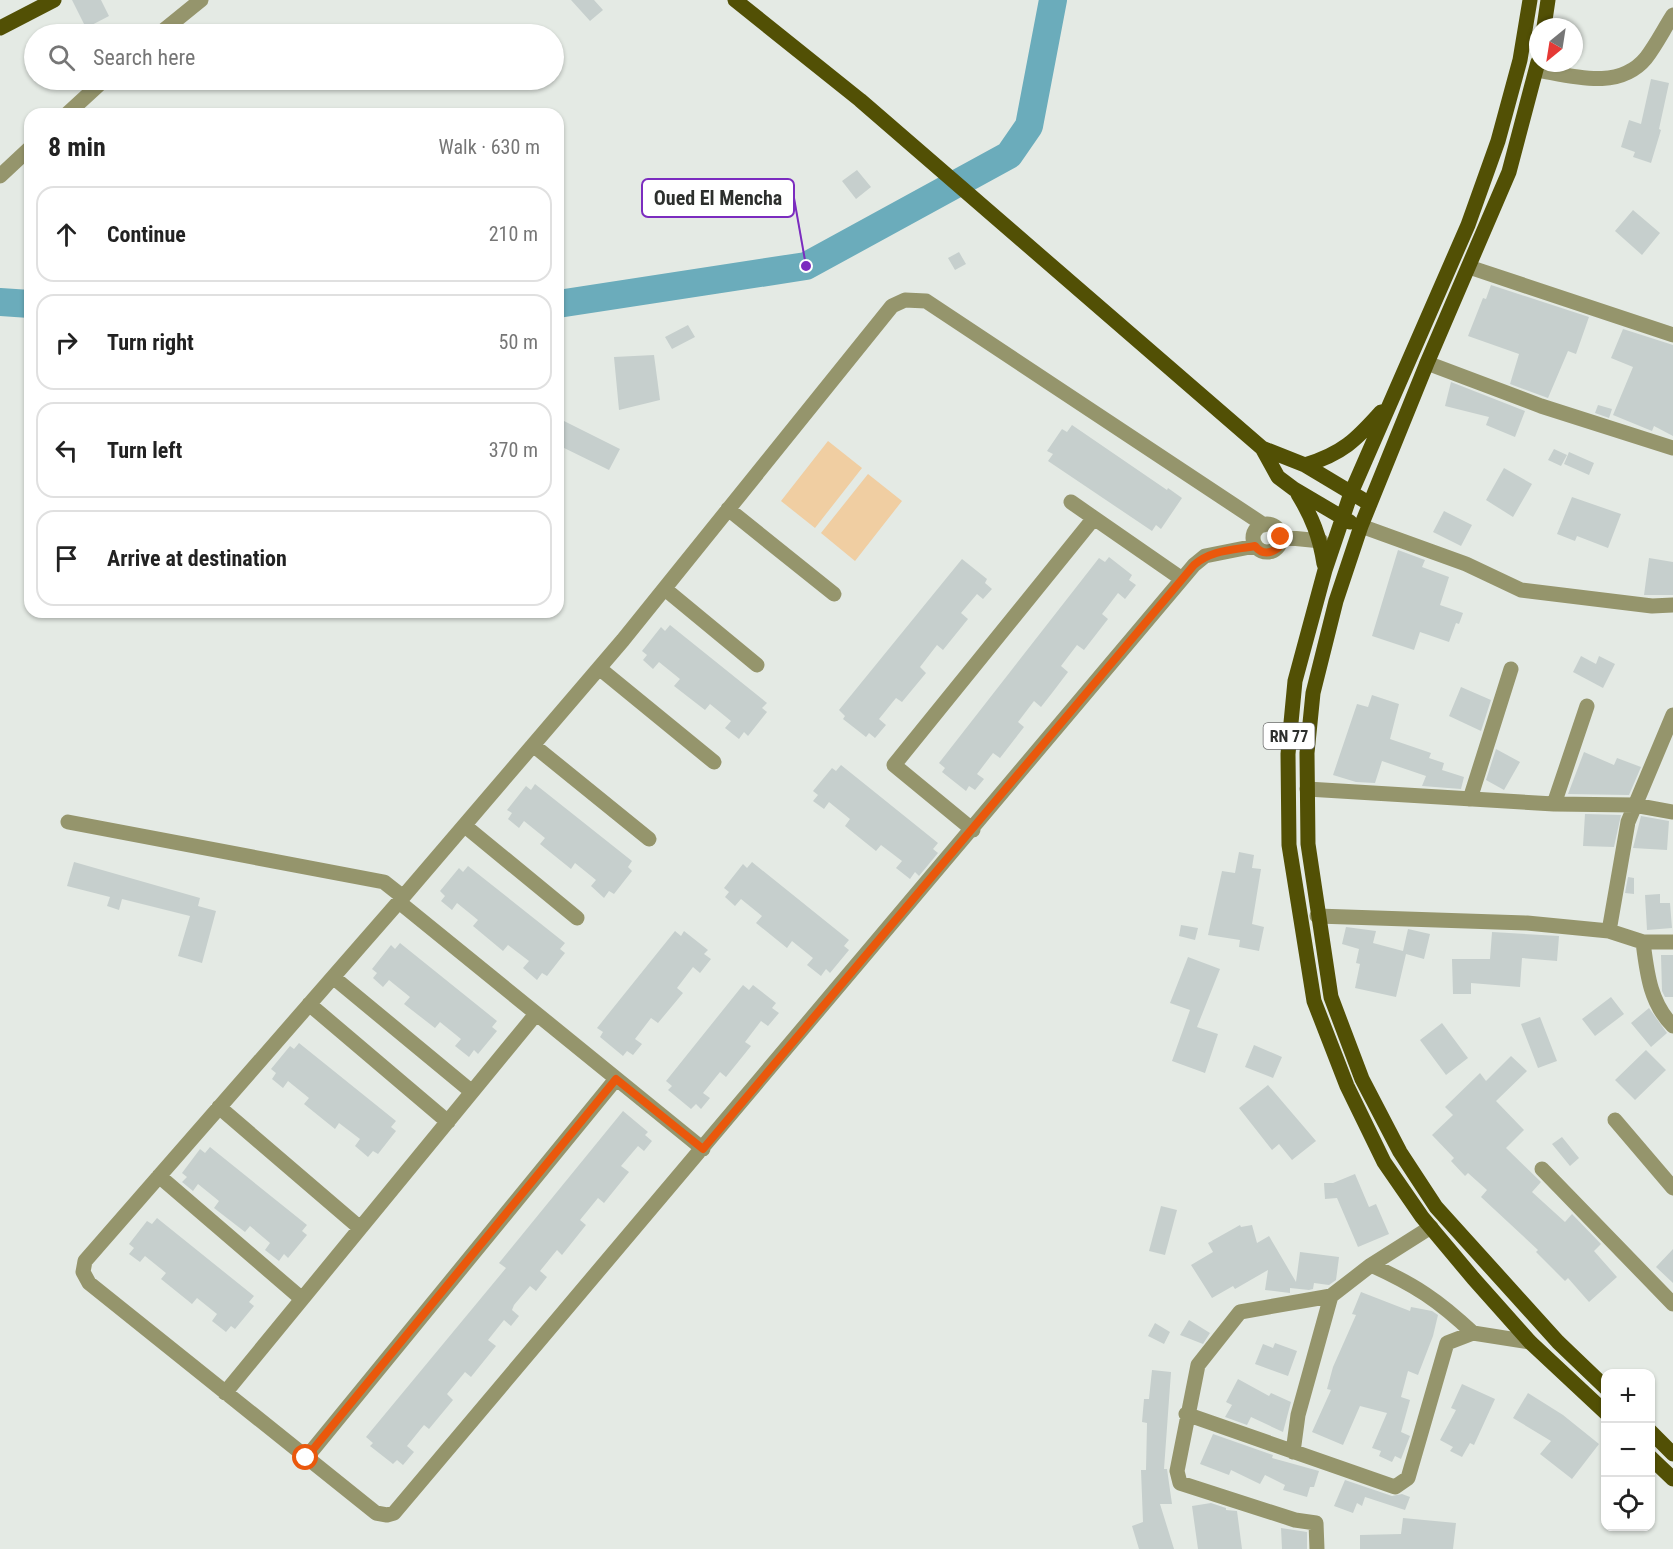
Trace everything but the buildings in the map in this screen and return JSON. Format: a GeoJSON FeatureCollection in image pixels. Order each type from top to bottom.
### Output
{"type":"FeatureCollection","features":[{"type":"Feature","properties":{"kind":"main road"},"geometry":{"type":"LineString","coordinates":[[0,28],[54,0]]}},
{"type":"Feature","properties":{"kind":"main road"},"geometry":{"type":"LineString","coordinates":[[735,0],[860,100],[1262,448],[1305,465],[1371,504]]}},
{"type":"Feature","properties":{"kind":"main road","name":"RN 77"},"geometry":{"type":"LineString","coordinates":[[1530,0],[1520,60],[1498,141],[1468,225],[1341,517],[1325,570],[1295,681],[1288,754],[1289,845],[1314,1001],[1347,1086],[1384,1162],[1431,1227],[1530,1342],[1601,1409]]}},
{"type":"Feature","properties":{"kind":"main road"},"geometry":{"type":"LineString","coordinates":[[1545,18],[1548,0]]}},
{"type":"Feature","properties":{"kind":"main road","name":"RN 77"},"geometry":{"type":"LineString","coordinates":[[1535,72],[1509,172],[1427,363],[1361,526],[1336,601],[1313,693],[1307,753],[1308,844],[1317,916],[1331,997],[1362,1079],[1400,1152],[1436,1207],[1558,1342],[1601,1384]]}},
{"type":"Feature","properties":{"kind":"main road"},"geometry":{"type":"LineString","coordinates":[[1305,465],[1331,457],[1354,442],[1389,403]]}},
{"type":"Feature","properties":{"kind":"main road"},"geometry":{"type":"LineString","coordinates":[[1262,448],[1278,477],[1341,517],[1361,526]]}},
{"type":"Feature","properties":{"kind":"main road"},"geometry":{"type":"LineString","coordinates":[[1294,489],[1310,514],[1321,541],[1325,570]]}},
{"type":"Feature","properties":{"kind":"main road"},"geometry":{"type":"LineString","coordinates":[[1655,1436],[1673,1454]]}},
{"type":"Feature","properties":{"kind":"main road"},"geometry":{"type":"LineString","coordinates":[[1655,1462],[1673,1479]]}},
{"type":"Feature","properties":{"kind":"street"},"geometry":{"type":"LineString","coordinates":[[171,24],[201,0]]}},
{"type":"Feature","properties":{"kind":"street"},"geometry":{"type":"LineString","coordinates":[[1561,72],[1594,80],[1620,75],[1645,60],[1673,15]]}},
{"type":"Feature","properties":{"kind":"street"},"geometry":{"type":"LineString","coordinates":[[74,108],[93,90]]}},
{"type":"Feature","properties":{"kind":"street"},"geometry":{"type":"LineString","coordinates":[[0,176],[24,154]]}},
{"type":"Feature","properties":{"kind":"street"},"geometry":{"type":"LineString","coordinates":[[1469,267],[1673,335]]}},
{"type":"Feature","properties":{"kind":"street"},"geometry":{"type":"LineString","coordinates":[[1255,546],[1205,556],[1182,579],[973,830],[394,1513],[387,1515],[376,1513],[89,1283],[83,1272],[85,1261],[401,900],[599,668],[892,306],[905,300],[926,302],[1264,525],[1277,528],[1281,537],[1279,547],[1271,552],[1262,552],[1255,546],[1254,533],[1264,525]]}},
{"type":"Feature","properties":{"kind":"street"},"geometry":{"type":"LineString","coordinates":[[1427,363],[1541,406],[1673,448]]}},
{"type":"Feature","properties":{"kind":"street"},"geometry":{"type":"LineString","coordinates":[[1071,502],[1182,579]]}},
{"type":"Feature","properties":{"kind":"street"},"geometry":{"type":"LineString","coordinates":[[729,509],[834,594]]}},
{"type":"Feature","properties":{"kind":"street"},"geometry":{"type":"LineString","coordinates":[[973,830],[894,765],[1094,518]]}},
{"type":"Feature","properties":{"kind":"street"},"geometry":{"type":"LineString","coordinates":[[1361,526],[1466,564],[1521,590],[1630,604],[1673,605]]}},
{"type":"Feature","properties":{"kind":"street"},"geometry":{"type":"LineString","coordinates":[[1281,537],[1321,541]]}},
{"type":"Feature","properties":{"kind":"street"},"geometry":{"type":"LineString","coordinates":[[665,589],[757,665]]}},
{"type":"Feature","properties":{"kind":"street"},"geometry":{"type":"LineString","coordinates":[[599,668],[714,762]]}},
{"type":"Feature","properties":{"kind":"street"},"geometry":{"type":"LineString","coordinates":[[1470,799],[1511,669]]}},
{"type":"Feature","properties":{"kind":"street"},"geometry":{"type":"LineString","coordinates":[[1554,804],[1587,706]]}},
{"type":"Feature","properties":{"kind":"street"},"geometry":{"type":"LineString","coordinates":[[1609,931],[1623,840],[1634,805],[1673,715]]}},
{"type":"Feature","properties":{"kind":"street"},"geometry":{"type":"LineString","coordinates":[[533,745],[649,839]]}},
{"type":"Feature","properties":{"kind":"street"},"geometry":{"type":"LineString","coordinates":[[1307,789],[1554,804],[1634,805],[1673,812]]}},
{"type":"Feature","properties":{"kind":"street"},"geometry":{"type":"LineString","coordinates":[[68,822],[384,882],[401,900],[536,1014],[703,1149]]}},
{"type":"Feature","properties":{"kind":"street"},"geometry":{"type":"LineString","coordinates":[[465,826],[576,918]]}},
{"type":"Feature","properties":{"kind":"street"},"geometry":{"type":"LineString","coordinates":[[1317,916],[1527,922],[1609,931],[1643,942],[1673,942]]}},
{"type":"Feature","properties":{"kind":"street"},"geometry":{"type":"LineString","coordinates":[[1643,942],[1647,974],[1654,1000],[1673,1026]]}},
{"type":"Feature","properties":{"kind":"street"},"geometry":{"type":"LineString","coordinates":[[333,977],[472,1092]]}},
{"type":"Feature","properties":{"kind":"street"},"geometry":{"type":"LineString","coordinates":[[309,1004],[448,1122]]}},
{"type":"Feature","properties":{"kind":"street"},"geometry":{"type":"LineString","coordinates":[[225,1393],[536,1014]]}},
{"type":"Feature","properties":{"kind":"street"},"geometry":{"type":"LineString","coordinates":[[306,1458],[616,1079]]}},
{"type":"Feature","properties":{"kind":"street"},"geometry":{"type":"LineString","coordinates":[[219,1107],[360,1228]]}},
{"type":"Feature","properties":{"kind":"street"},"geometry":{"type":"LineString","coordinates":[[1615,1120],[1673,1188]]}},
{"type":"Feature","properties":{"kind":"street"},"geometry":{"type":"LineString","coordinates":[[1542,1169],[1673,1304]]}},
{"type":"Feature","properties":{"kind":"street"},"geometry":{"type":"LineString","coordinates":[[159,1176],[302,1299]]}},
{"type":"Feature","properties":{"kind":"street"},"geometry":{"type":"LineString","coordinates":[[1317,1549],[1316,1523],[1295,1520],[1180,1483],[1177,1471],[1186,1414],[1198,1365],[1240,1312],[1331,1296],[1371,1265],[1431,1227]]}},
{"type":"Feature","properties":{"kind":"street"},"geometry":{"type":"LineString","coordinates":[[1371,1265],[1413,1284],[1444,1305],[1473,1333]]}},
{"type":"Feature","properties":{"kind":"street"},"geometry":{"type":"LineString","coordinates":[[1293,1452],[1298,1415],[1331,1296]]}},
{"type":"Feature","properties":{"kind":"street"},"geometry":{"type":"LineString","coordinates":[[1186,1414],[1395,1487],[1408,1478],[1448,1343],[1473,1333],[1530,1342]]}},
{"type":"Feature","properties":{"kind":"shaded area"},"geometry":{"type":"Polygon","coordinates":[[[828,441],[862,468],[815,528],[781,501],[828,441]]]}},
{"type":"Feature","properties":{"kind":"shaded area"},"geometry":{"type":"Polygon","coordinates":[[[868,474],[902,501],[855,561],[821,533],[868,474]]]}},
{"type":"Feature","properties":{"kind":"waterway"},"geometry":{"type":"LineString","coordinates":[[564,303],[806,266],[1009,155],[1029,126],[1053,0]]}},
{"type":"Feature","properties":{"kind":"waterway"},"geometry":{"type":"LineString","coordinates":[[0,302],[24,304]]}},
{"type":"Feature","properties":{"kind":"place","name":"Oued El Mencha"},"geometry":{"type":"Point","coordinates":[806,266]}},
{"type":"Feature","properties":{"kind":"route"},"geometry":{"type":"LineString","coordinates":[[306,1458],[616,1079],[703,1149],[1194,565],[1205,556],[1216,552],[1255,546],[1262,552],[1271,552],[1279,547],[1281,537]]}}]}
